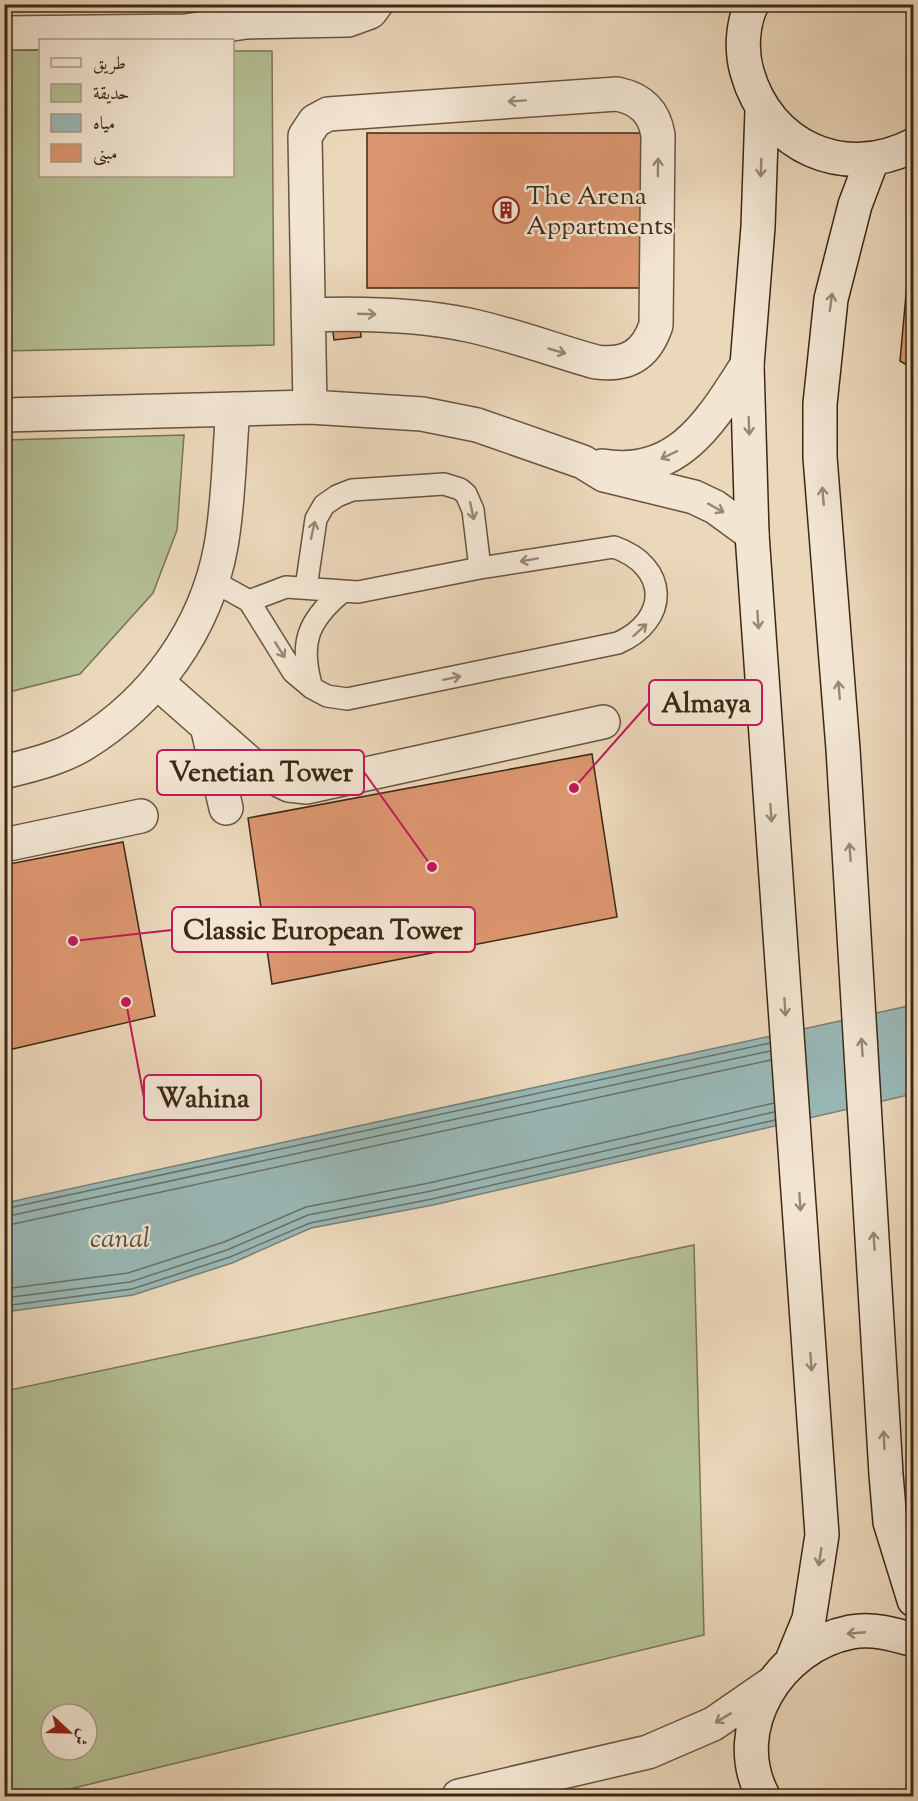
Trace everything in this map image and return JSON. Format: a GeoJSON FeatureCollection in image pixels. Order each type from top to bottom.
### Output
{"type":"FeatureCollection","features":[{"type":"Feature","properties":{"kind":"street"},"geometry":{"type":"LineString","coordinates":[[4,33],[56,18],[185,31],[254,13],[348,20],[370,12],[375,4]]}},
{"type":"Feature","properties":{"kind":"street"},"geometry":{"type":"LineString","coordinates":[[733,4],[743,39],[744,64],[751,88],[762,110],[783,133],[810,150],[840,159],[872,160],[898,153],[914,145]]}},
{"type":"Feature","properties":{"kind":"street"},"geometry":{"type":"LineString","coordinates":[[743,39],[752,4]]}},
{"type":"Feature","properties":{"kind":"street"},"geometry":{"type":"LineString","coordinates":[[308,315],[360,313],[434,318],[506,334],[596,362],[610,364],[627,362],[641,354],[651,341],[656,326],[658,135],[650,111],[635,99],[617,94],[321,117],[309,128],[305,136],[308,315],[310,407]]}},
{"type":"Feature","properties":{"kind":"street"},"geometry":{"type":"LineString","coordinates":[[762,110],[759,215],[747,364],[752,534],[822,1535],[809,1619],[794,1658]]}},
{"type":"Feature","properties":{"kind":"street"},"geometry":{"type":"LineString","coordinates":[[872,160],[855,205],[835,280],[820,404],[820,457],[843,748],[878,1300],[886,1474],[890,1522],[914,1600]]}},
{"type":"Feature","properties":{"kind":"street"},"geometry":{"type":"LineString","coordinates":[[4,415],[310,407],[422,414],[477,425],[583,462],[611,467],[640,465],[668,456],[692,441],[714,415],[747,364]]}},
{"type":"Feature","properties":{"kind":"street"},"geometry":{"type":"LineString","coordinates":[[4,772],[42,762],[80,746],[114,723],[157,682],[181,650],[213,581],[221,544],[233,409]]}},
{"type":"Feature","properties":{"kind":"street"},"geometry":{"type":"LineString","coordinates":[[583,462],[604,475],[626,482],[694,497],[715,507],[752,534]]}},
{"type":"Feature","properties":{"kind":"street"},"geometry":{"type":"LineString","coordinates":[[157,682],[256,769],[272,779],[289,785],[307,787],[603,722]]}},
{"type":"Feature","properties":{"kind":"street"},"geometry":{"type":"LineString","coordinates":[[207,726],[226,808]]}},
{"type":"Feature","properties":{"kind":"street"},"geometry":{"type":"LineString","coordinates":[[4,845],[141,816]]}},
{"type":"Feature","properties":{"kind":"street"},"geometry":{"type":"LineString","coordinates":[[886,1474],[914,1511]]}},
{"type":"Feature","properties":{"kind":"street"},"geometry":{"type":"LineString","coordinates":[[459,1797],[648,1752],[713,1724],[743,1706],[771,1684],[794,1658],[821,1641],[852,1632],[884,1632],[914,1640]]}},
{"type":"Feature","properties":{"kind":"street"},"geometry":{"type":"LineString","coordinates":[[763,1797],[753,1762],[753,1734],[759,1708],[771,1684]]}},
{"type":"Feature","properties":{"kind":"lane"},"geometry":{"type":"LineString","coordinates":[[306,588],[316,519],[324,505],[337,495],[352,490],[444,484],[460,489],[466,494],[473,510],[480,568]]}},
{"type":"Feature","properties":{"kind":"lane"},"geometry":{"type":"LineString","coordinates":[[213,581],[249,601],[294,672],[312,688],[327,696],[347,699],[618,643],[636,635],[649,621],[656,603],[655,584],[647,566],[632,553],[615,547],[480,568],[372,590],[342,592],[286,588],[249,601]]}},
{"type":"Feature","properties":{"kind":"lane"},"geometry":{"type":"LineString","coordinates":[[312,688],[306,667],[306,645],[312,624],[325,606],[342,592]]}},
{"type":"Feature","properties":{"kind":"green space"},"geometry":{"type":"Polygon","coordinates":[[[4,49],[39,50],[39,177],[234,177],[234,51],[272,51],[274,345],[5,351],[4,49]]]}},
{"type":"Feature","properties":{"kind":"green space"},"geometry":{"type":"Polygon","coordinates":[[[184,435],[177,530],[153,593],[80,674],[5,693],[5,440],[184,435]]]}},
{"type":"Feature","properties":{"kind":"green space"},"geometry":{"type":"Polygon","coordinates":[[[694,1245],[704,1635],[41,1796],[5,1796],[5,1391],[694,1245]]]}},
{"type":"Feature","properties":{"kind":"water","name":"canal"},"geometry":{"type":"Polygon","coordinates":[[[913,1005],[913,1094],[433,1205],[311,1228],[232,1263],[133,1295],[5,1312],[5,1203],[913,1005]]]}},
{"type":"Feature","properties":{"kind":"building","name":"The Arena Appartments"},"geometry":{"type":"Polygon","coordinates":[[[367,133],[646,133],[646,288],[367,288],[367,133]]]}},
{"type":"Feature","properties":{"kind":"building"},"geometry":{"type":"Polygon","coordinates":[[[912,228],[914,228],[914,369],[900,361],[912,228]]]}},
{"type":"Feature","properties":{"kind":"building"},"geometry":{"type":"Polygon","coordinates":[[[359,314],[361,337],[334,340],[331,317],[359,314]]]}},
{"type":"Feature","properties":{"kind":"building"},"geometry":{"type":"Polygon","coordinates":[[[908,571],[914,571],[914,649],[908,571]]]}},
{"type":"Feature","properties":{"kind":"building"},"geometry":{"type":"Polygon","coordinates":[[[592,754],[617,917],[272,984],[248,818],[592,754]]]}},
{"type":"Feature","properties":{"kind":"building"},"geometry":{"type":"Polygon","coordinates":[[[123,842],[155,1016],[4,1051],[4,865],[123,842]]]}},
{"type":"Feature","properties":{"kind":"place","name":"The Arena Appartments"},"geometry":{"type":"Point","coordinates":[506,210]}},
{"type":"Feature","properties":{"kind":"place","name":"Almaya"},"geometry":{"type":"Point","coordinates":[574,788]}},
{"type":"Feature","properties":{"kind":"place","name":"Venetian Tower"},"geometry":{"type":"Point","coordinates":[432,867]}},
{"type":"Feature","properties":{"kind":"place","name":"Classic European Tower"},"geometry":{"type":"Point","coordinates":[73,941]}},
{"type":"Feature","properties":{"kind":"place","name":"Wahina"},"geometry":{"type":"Point","coordinates":[126,1002]}}]}
